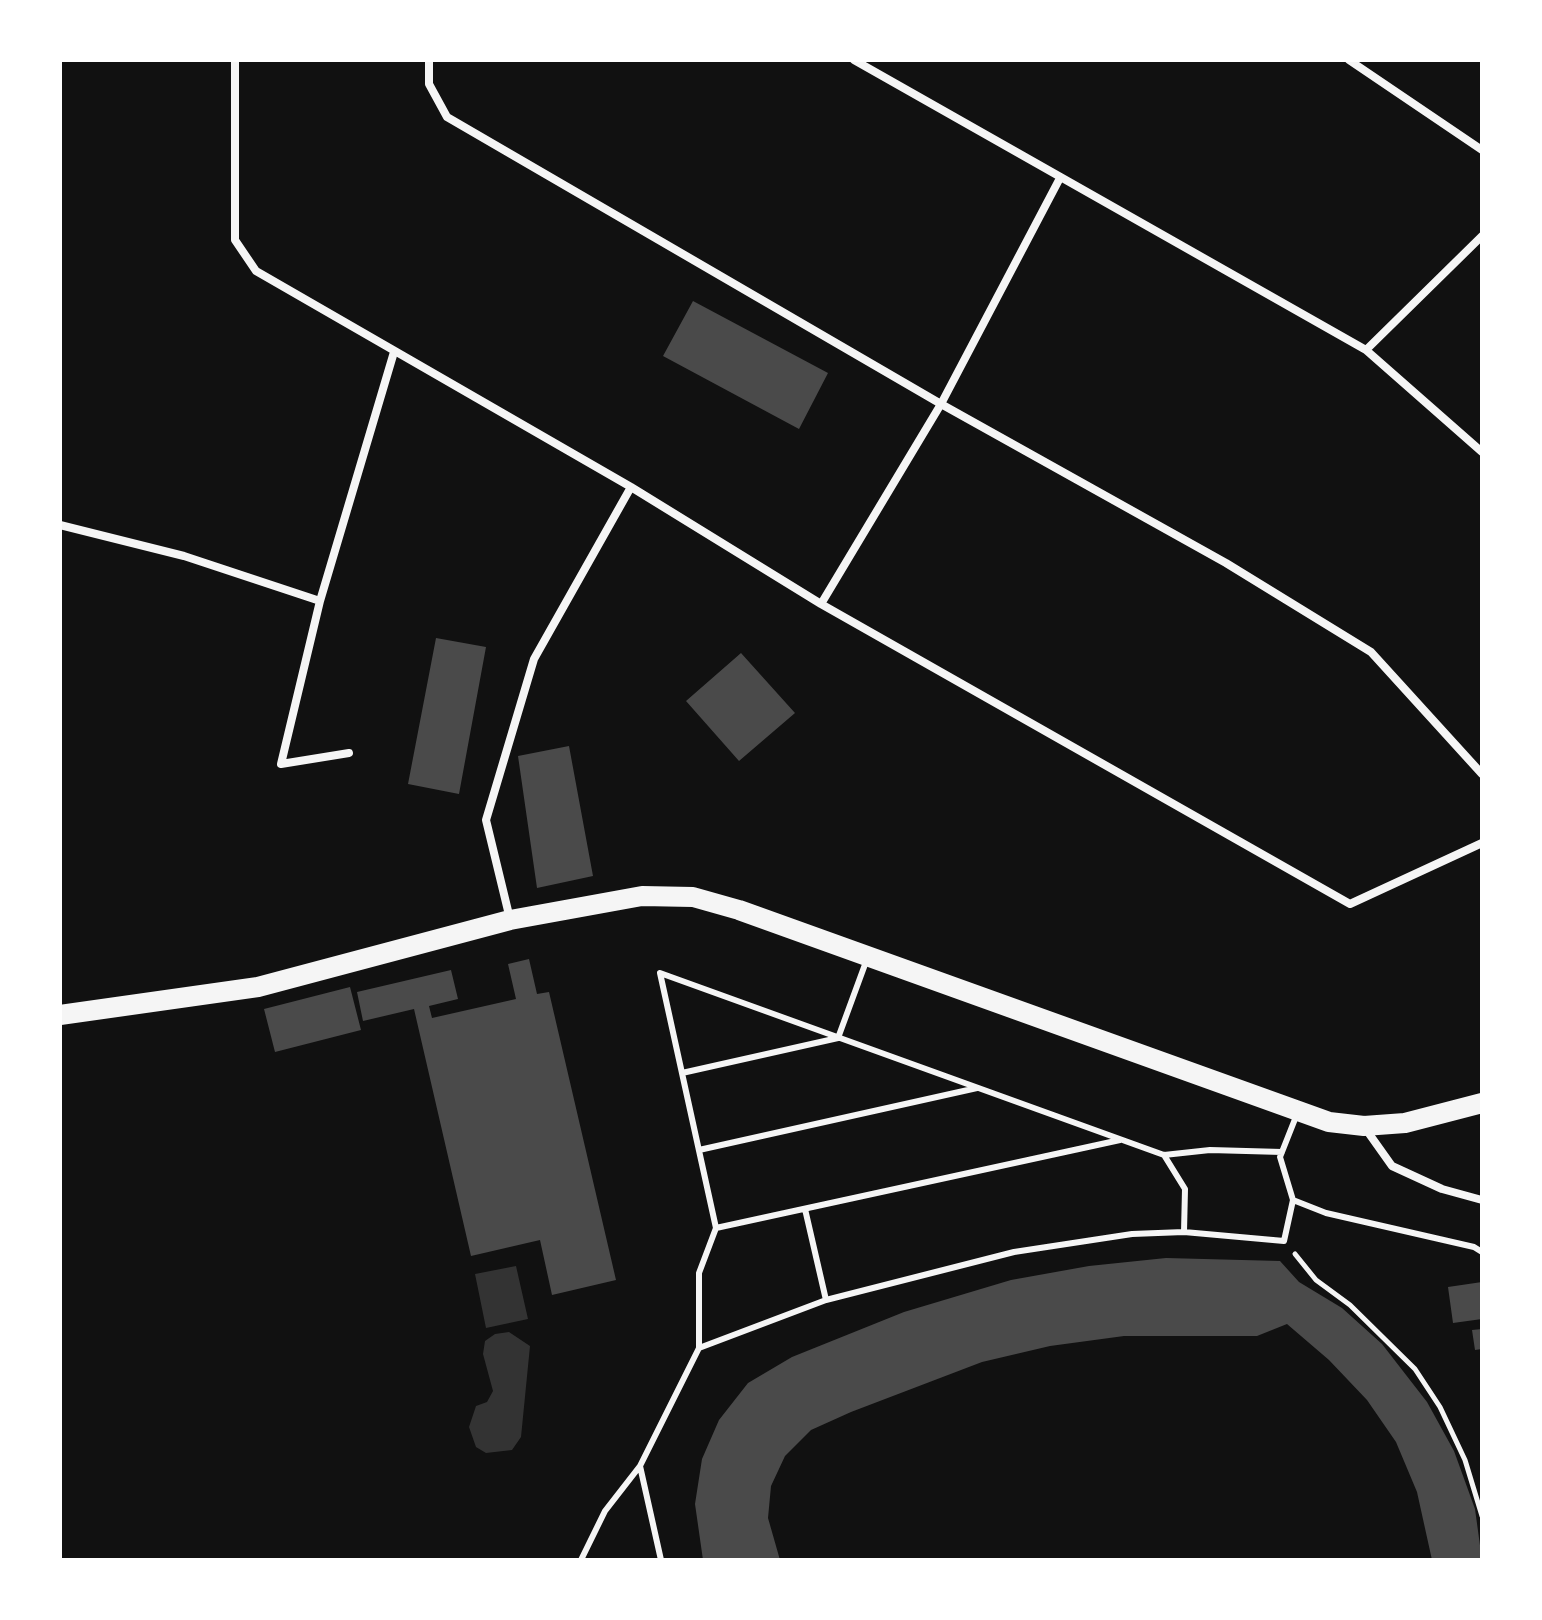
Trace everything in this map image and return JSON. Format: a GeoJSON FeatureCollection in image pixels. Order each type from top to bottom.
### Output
{"type":"FeatureCollection","features":[{"type":"Feature","properties":{"kind":"main road"},"geometry":{"type":"LineString","coordinates":[[60,1015],[258,987],[510,920],[642,896],[693,897],[1329,1122],[1364,1126],[1405,1123],[1482,1103]]}},
{"type":"Feature","properties":{"kind":"street"},"geometry":{"type":"LineString","coordinates":[[235,60],[235,240],[256,271],[631,487],[821,604],[1350,904],[1482,843]]}},
{"type":"Feature","properties":{"kind":"street"},"geometry":{"type":"LineString","coordinates":[[429,60],[429,84],[447,117],[941,404],[1226,563],[1371,652],[1482,774]]}},
{"type":"Feature","properties":{"kind":"street"},"geometry":{"type":"LineString","coordinates":[[854,60],[1366,350],[1482,452]]}},
{"type":"Feature","properties":{"kind":"street"},"geometry":{"type":"LineString","coordinates":[[1349,60],[1482,150]]}},
{"type":"Feature","properties":{"kind":"street"},"geometry":{"type":"LineString","coordinates":[[821,604],[941,404],[1060,178]]}},
{"type":"Feature","properties":{"kind":"street"},"geometry":{"type":"LineString","coordinates":[[1366,350],[1482,236]]}},
{"type":"Feature","properties":{"kind":"street"},"geometry":{"type":"LineString","coordinates":[[349,753],[281,764],[320,601],[394,352]]}},
{"type":"Feature","properties":{"kind":"street"},"geometry":{"type":"LineString","coordinates":[[510,920],[486,820],[534,659],[631,487]]}},
{"type":"Feature","properties":{"kind":"street"},"geometry":{"type":"LineString","coordinates":[[60,525],[184,556],[320,601]]}},
{"type":"Feature","properties":{"kind":"street"},"geometry":{"type":"LineString","coordinates":[[1364,1126],[1392,1166],[1442,1189],[1482,1200]]}},
{"type":"Feature","properties":{"kind":"lane"},"geometry":{"type":"LineString","coordinates":[[838,1038],[868,957]]}},
{"type":"Feature","properties":{"kind":"lane"},"geometry":{"type":"LineString","coordinates":[[581,1560],[605,1511],[640,1466],[699,1348],[699,1273],[716,1228],[660,973],[1164,1155],[1210,1150],[1282,1152]]}},
{"type":"Feature","properties":{"kind":"lane"},"geometry":{"type":"LineString","coordinates":[[682,1073],[838,1038]]}},
{"type":"Feature","properties":{"kind":"lane"},"geometry":{"type":"LineString","coordinates":[[699,1150],[977,1088]]}},
{"type":"Feature","properties":{"kind":"lane"},"geometry":{"type":"LineString","coordinates":[[699,1348],[826,1300],[1014,1252],[1117,1236],[1184,1232],[1284,1241],[1293,1200],[1280,1157],[1297,1113]]}},
{"type":"Feature","properties":{"kind":"lane"},"geometry":{"type":"LineString","coordinates":[[716,1228],[1120,1140]]}},
{"type":"Feature","properties":{"kind":"lane"},"geometry":{"type":"LineString","coordinates":[[1164,1155],[1185,1189],[1184,1232]]}},
{"type":"Feature","properties":{"kind":"lane"},"geometry":{"type":"LineString","coordinates":[[1293,1200],[1326,1213],[1474,1247],[1482,1252]]}},
{"type":"Feature","properties":{"kind":"lane"},"geometry":{"type":"LineString","coordinates":[[805,1209],[826,1300]]}},
{"type":"Feature","properties":{"kind":"lane"},"geometry":{"type":"LineString","coordinates":[[640,1466],[661,1560]]}},
{"type":"Feature","properties":{"kind":"path"},"geometry":{"type":"LineString","coordinates":[[1284,1241],[1316,1280],[1350,1305],[1415,1369],[1465,1460],[1482,1516]]}},
{"type":"Feature","properties":{"kind":"shaded area"},"geometry":{"type":"Polygon","coordinates":[[[516,1266],[528,1319],[486,1328],[475,1274],[516,1266]]]}},
{"type":"Feature","properties":{"kind":"shaded area"},"geometry":{"type":"Polygon","coordinates":[[[509,1332],[530,1346],[521,1437],[512,1450],[486,1453],[476,1447],[469,1427],[476,1406],[487,1402],[493,1391],[483,1354],[485,1341],[495,1334],[509,1332]]]}},
{"type":"Feature","properties":{"kind":"building"},"geometry":{"type":"Polygon","coordinates":[[[693,301],[828,373],[799,429],[663,356],[693,301]]]}},
{"type":"Feature","properties":{"kind":"building"},"geometry":{"type":"Polygon","coordinates":[[[436,638],[486,647],[459,794],[408,784],[436,638]]]}},
{"type":"Feature","properties":{"kind":"building"},"geometry":{"type":"Polygon","coordinates":[[[741,653],[795,713],[739,761],[686,701],[741,653]]]}},
{"type":"Feature","properties":{"kind":"building"},"geometry":{"type":"Polygon","coordinates":[[[569,746],[593,876],[537,888],[518,756],[569,746]]]}},
{"type":"Feature","properties":{"kind":"building"},"geometry":{"type":"Polygon","coordinates":[[[529,959],[537,994],[549,992],[616,1280],[552,1295],[540,1240],[471,1256],[414,1009],[363,1021],[357,992],[451,970],[458,999],[429,1006],[432,1018],[516,999],[508,964],[529,959]]]}},
{"type":"Feature","properties":{"kind":"building"},"geometry":{"type":"Polygon","coordinates":[[[350,987],[361,1030],[275,1052],[264,1009],[350,987]]]}},
{"type":"Feature","properties":{"kind":"building"},"geometry":{"type":"Polygon","coordinates":[[[1166,1258],[1280,1261],[1299,1282],[1342,1308],[1382,1344],[1427,1402],[1454,1451],[1475,1509],[1482,1560],[1432,1560],[1417,1492],[1396,1442],[1367,1400],[1329,1360],[1287,1324],[1257,1336],[1124,1336],[1050,1346],[982,1362],[851,1412],[811,1430],[785,1456],[771,1486],[768,1518],[780,1560],[703,1560],[695,1504],[702,1459],[719,1420],[748,1383],[792,1357],[904,1312],[1011,1280],[1089,1266],[1166,1258]]]}},
{"type":"Feature","properties":{"kind":"building"},"geometry":{"type":"Polygon","coordinates":[[[1482,1282],[1482,1319],[1453,1323],[1448,1287],[1482,1282]]]}},
{"type":"Feature","properties":{"kind":"building"},"geometry":{"type":"Polygon","coordinates":[[[1482,1329],[1482,1349],[1475,1350],[1472,1330],[1482,1329]]]}}]}
